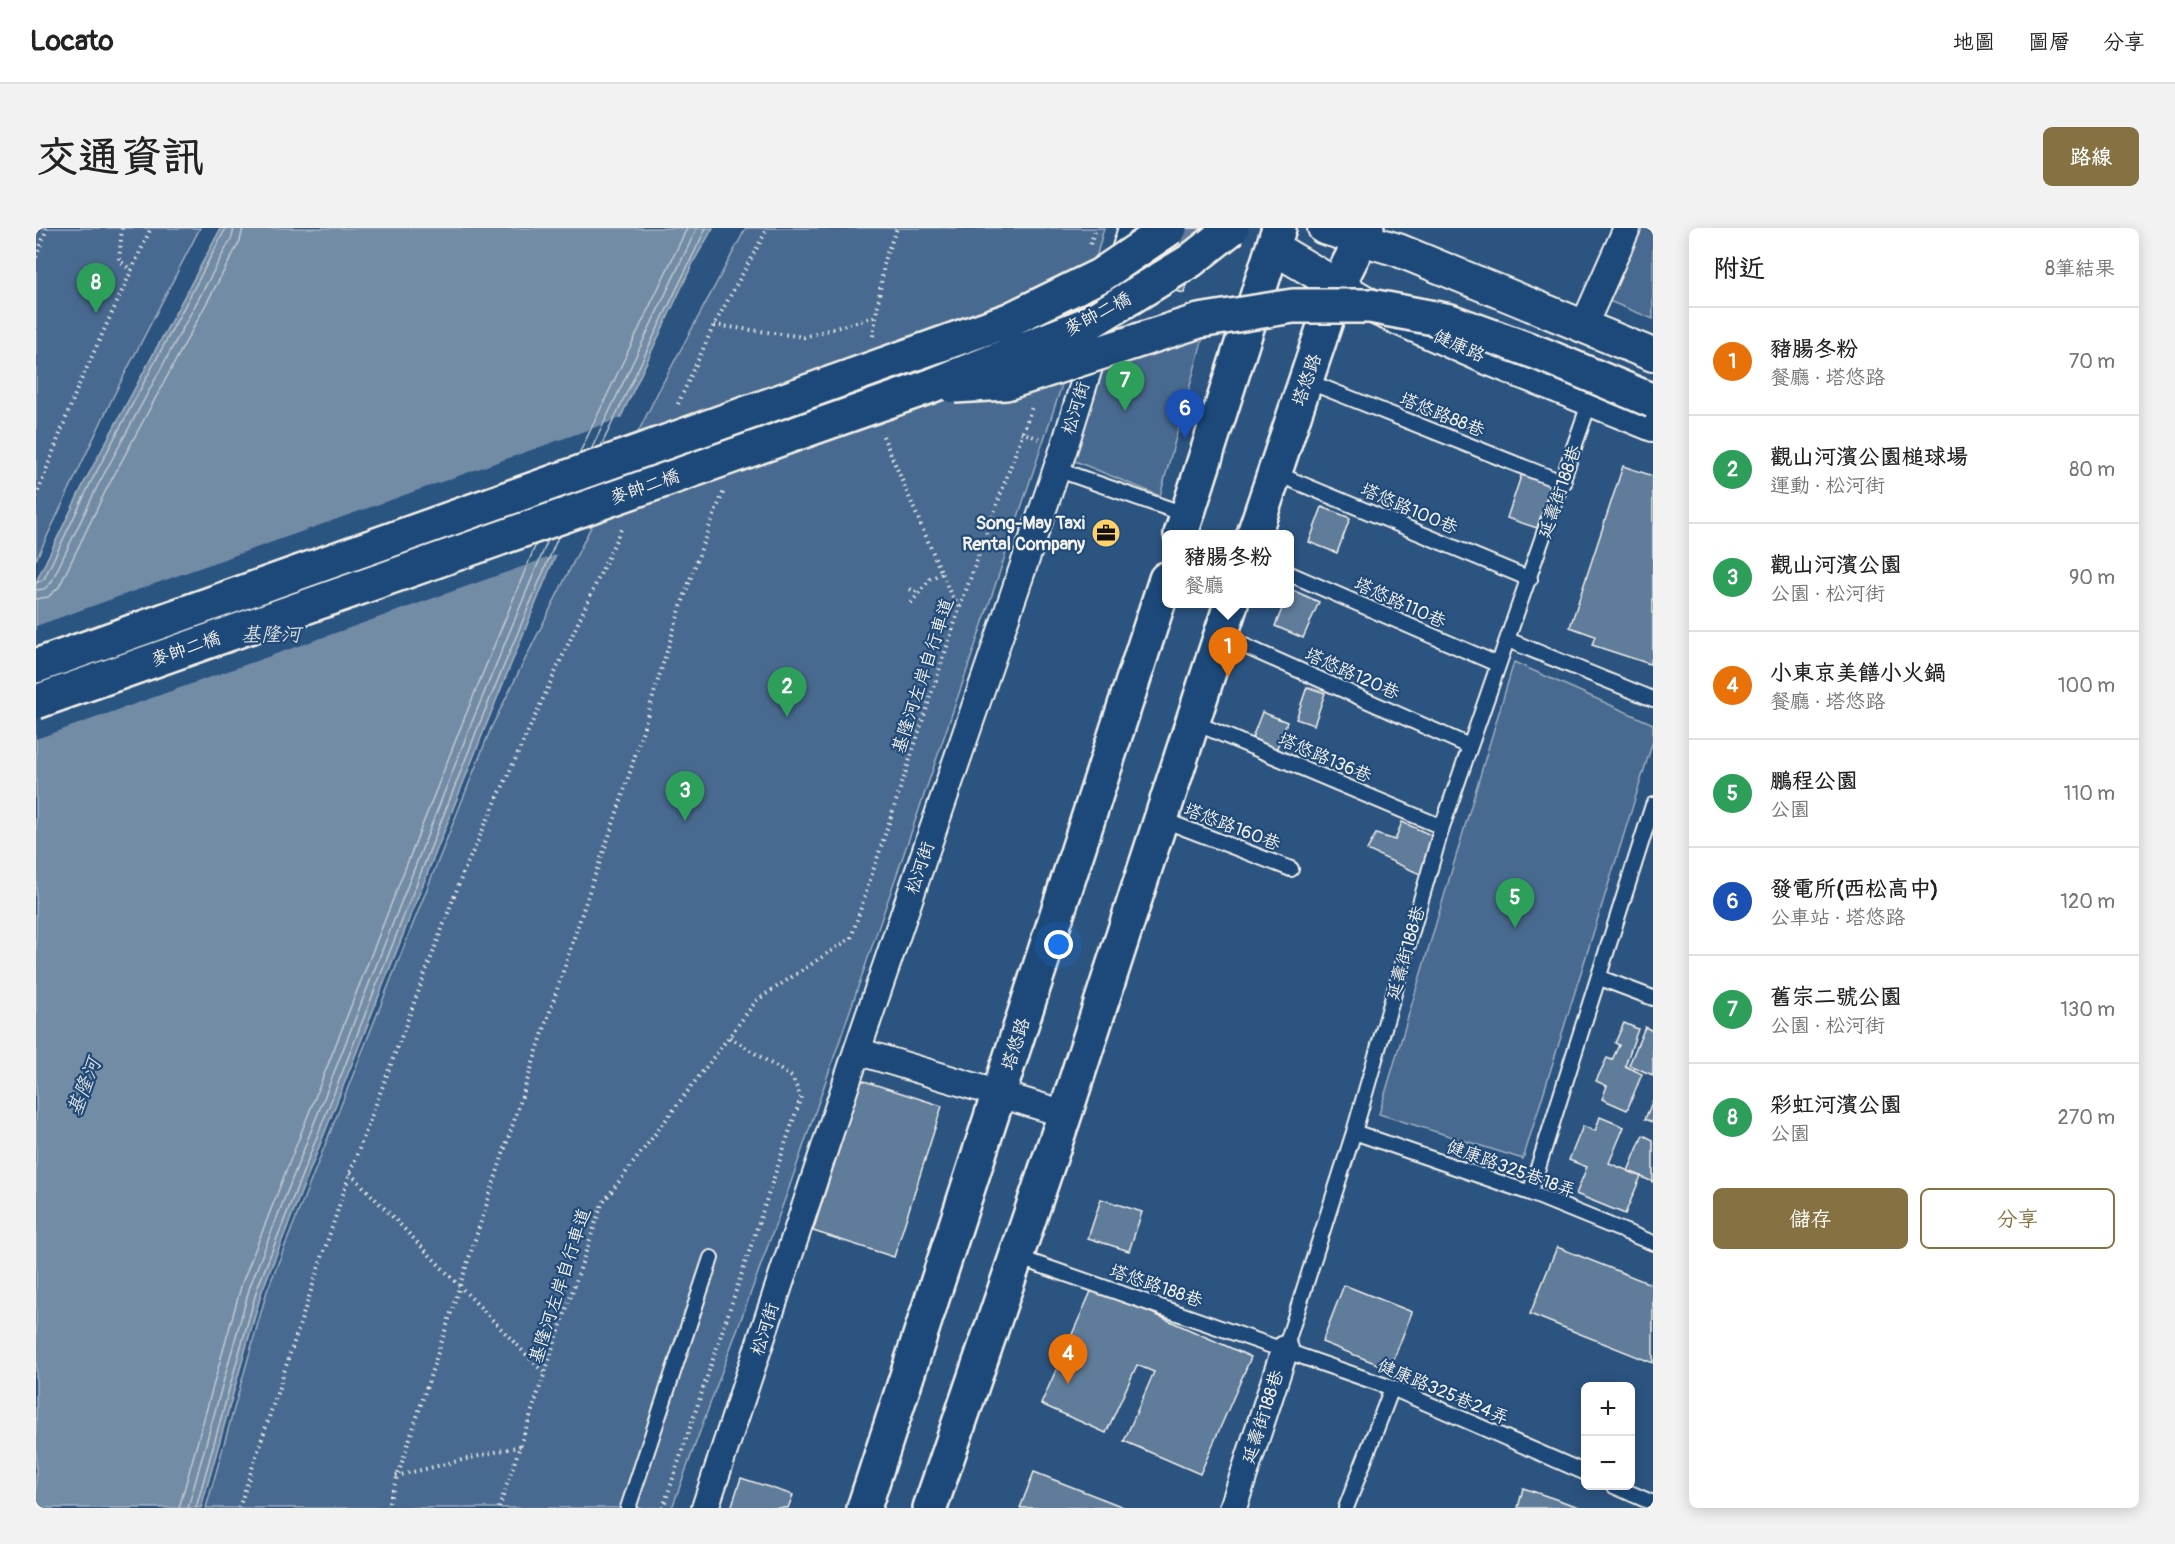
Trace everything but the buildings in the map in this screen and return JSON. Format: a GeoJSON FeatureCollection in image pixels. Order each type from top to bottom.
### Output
{"type":"FeatureCollection","features":[{"type":"Feature","properties":{"kind":"main road","name":"麥帥二橋"},"geometry":{"type":"LineString","coordinates":[[36,666],[1010,320],[1101,275],[1170,228]]}},
{"type":"Feature","properties":{"kind":"main road","name":"麥帥二橋"},"geometry":{"type":"LineString","coordinates":[[36,702],[928,387],[1088,324],[1190,261],[1232,228]]}},
{"type":"Feature","properties":{"kind":"main road","name":"塔悠路"},"geometry":{"type":"LineString","coordinates":[[1255,530],[1338,285],[1364,233]]}},
{"type":"Feature","properties":{"kind":"main road"},"geometry":{"type":"LineString","coordinates":[[1184,525],[1277,238]]}},
{"type":"Feature","properties":{"kind":"main road"},"geometry":{"type":"LineString","coordinates":[[928,387],[1006,383],[1199,321],[1293,306],[1370,306],[1450,321],[1541,354],[1653,400]]}},
{"type":"Feature","properties":{"kind":"main road","name":"塔悠路"},"geometry":{"type":"LineString","coordinates":[[864,1508],[1162,594]]}},
{"type":"Feature","properties":{"kind":"main road"},"geometry":{"type":"LineString","coordinates":[[930,1508],[1065,1114],[1229,608]]}},
{"type":"Feature","properties":{"kind":"street","name":"松河街"},"geometry":{"type":"LineString","coordinates":[[705,1508],[857,1051],[1056,469],[1132,228]]}},
{"type":"Feature","properties":{"kind":"street"},"geometry":{"type":"LineString","coordinates":[[1324,228],[1364,233],[1398,250],[1653,355]]}},
{"type":"Feature","properties":{"kind":"street"},"geometry":{"type":"LineString","coordinates":[[1584,325],[1627,228]]}},
{"type":"Feature","properties":{"kind":"street","name":"健康路"},"geometry":{"type":"LineString","coordinates":[[1277,238],[1338,285],[1377,309],[1487,358],[1653,425]]}},
{"type":"Feature","properties":{"kind":"street"},"geometry":{"type":"LineString","coordinates":[[1487,358],[1511,295]]}},
{"type":"Feature","properties":{"kind":"street"},"geometry":{"type":"LineString","coordinates":[[857,1051],[1065,1114]]}},
{"type":"Feature","properties":{"kind":"street","name":"延壽街188巷"},"geometry":{"type":"LineString","coordinates":[[1233,1508],[1285,1349]]}},
{"type":"Feature","properties":{"kind":"lane","name":"塔悠路88巷"},"geometry":{"type":"LineString","coordinates":[[1307,381],[1564,483]]}},
{"type":"Feature","properties":{"kind":"lane","name":"延壽街188巷"},"geometry":{"type":"LineString","coordinates":[[1285,1349],[1354,1132],[1442,827],[1497,664],[1508,640],[1564,483],[1590,401]]}},
{"type":"Feature","properties":{"kind":"lane"},"geometry":{"type":"LineString","coordinates":[[1056,469],[1184,525]]}},
{"type":"Feature","properties":{"kind":"lane","name":"塔悠路100巷"},"geometry":{"type":"LineString","coordinates":[[1274,472],[1530,579]]}},
{"type":"Feature","properties":{"kind":"lane","name":"塔悠路110巷"},"geometry":{"type":"LineString","coordinates":[[1294,576],[1497,664]]}},
{"type":"Feature","properties":{"kind":"lane","name":"塔悠路120巷"},"geometry":{"type":"LineString","coordinates":[[1220,635],[1469,747]]}},
{"type":"Feature","properties":{"kind":"lane"},"geometry":{"type":"LineString","coordinates":[[1508,640],[1653,699]]}},
{"type":"Feature","properties":{"kind":"lane","name":"塔悠路136巷"},"geometry":{"type":"LineString","coordinates":[[1193,722],[1442,827]]}},
{"type":"Feature","properties":{"kind":"lane"},"geometry":{"type":"LineString","coordinates":[[1530,1193],[1653,805]]}},
{"type":"Feature","properties":{"kind":"lane","name":"塔悠路160巷"},"geometry":{"type":"LineString","coordinates":[[1161,819],[1291,869]]}},
{"type":"Feature","properties":{"kind":"lane"},"geometry":{"type":"LineString","coordinates":[[1600,978],[1653,998]]}},
{"type":"Feature","properties":{"kind":"lane","name":"健康路325巷18弄"},"geometry":{"type":"LineString","coordinates":[[1354,1132],[1530,1193],[1653,1243]]}},
{"type":"Feature","properties":{"kind":"lane","name":"塔悠路188巷"},"geometry":{"type":"LineString","coordinates":[[1015,1257],[1285,1349]]}},
{"type":"Feature","properties":{"kind":"lane"},"geometry":{"type":"LineString","coordinates":[[628,1508],[711,1258]]}},
{"type":"Feature","properties":{"kind":"lane","name":"健康路325巷24弄"},"geometry":{"type":"LineString","coordinates":[[1285,1349],[1392,1388],[1581,1471]]}},
{"type":"Feature","properties":{"kind":"lane"},"geometry":{"type":"LineString","coordinates":[[1346,1508],[1392,1388]]}},
{"type":"Feature","properties":{"kind":"lane"},"geometry":{"type":"LineString","coordinates":[[1625,1490],[1653,1503]]}},
{"type":"Feature","properties":{"kind":"path"},"geometry":{"type":"LineString","coordinates":[[36,257],[47,228]]}},
{"type":"Feature","properties":{"kind":"path"},"geometry":{"type":"LineString","coordinates":[[122,228],[119,260],[132,271]]}},
{"type":"Feature","properties":{"kind":"path"},"geometry":{"type":"LineString","coordinates":[[36,497],[77,389],[152,228]]}},
{"type":"Feature","properties":{"kind":"path"},"geometry":{"type":"LineString","coordinates":[[675,411],[714,325],[768,228]]}},
{"type":"Feature","properties":{"kind":"path"},"geometry":{"type":"LineString","coordinates":[[714,325],[804,337],[874,317]]}},
{"type":"Feature","properties":{"kind":"path","name":"基隆河左岸自行車道"},"geometry":{"type":"LineString","coordinates":[[499,1508],[602,1204],[757,999],[850,938],[1021,432],[1035,400]]}},
{"type":"Feature","properties":{"kind":"path"},"geometry":{"type":"LineString","coordinates":[[1021,432],[1042,440]]}},
{"type":"Feature","properties":{"kind":"path"},"geometry":{"type":"LineString","coordinates":[[387,1508],[593,880],[616,820],[670,638],[726,488]]}},
{"type":"Feature","properties":{"kind":"path"},"geometry":{"type":"LineString","coordinates":[[239,1508],[350,1173],[463,873],[626,518]]}},
{"type":"Feature","properties":{"kind":"path"},"geometry":{"type":"LineString","coordinates":[[911,603],[930,579],[942,573]]}},
{"type":"Feature","properties":{"kind":"path"},"geometry":{"type":"LineString","coordinates":[[910,589],[915,591],[921,589]]}},
{"type":"Feature","properties":{"kind":"path"},"geometry":{"type":"LineString","coordinates":[[663,1508],[801,1097],[792,1077],[728,1036]]}},
{"type":"Feature","properties":{"kind":"path"},"geometry":{"type":"LineString","coordinates":[[350,1173],[545,1374]]}},
{"type":"Feature","properties":{"kind":"path"},"geometry":{"type":"LineString","coordinates":[[396,1476],[520,1446]]}},
{"type":"Feature","properties":{"kind":"shaded area"},"geometry":{"type":"Polygon","coordinates":[[[36,228],[200,228],[113,397],[36,560],[36,228]]]}},
{"type":"Feature","properties":{"kind":"shaded area"},"geometry":{"type":"Polygon","coordinates":[[[746,228],[1104,228],[1061,388],[966,673],[789,1188],[672,1508],[206,1508],[267,1291],[491,728],[659,390],[746,228]]]}},
{"type":"Feature","properties":{"kind":"shaded area"},"geometry":{"type":"Polygon","coordinates":[[[1639,228],[1653,228],[1653,319],[1609,301],[1639,228]]]}},
{"type":"Feature","properties":{"kind":"shaded area"},"geometry":{"type":"Polygon","coordinates":[[[1203,338],[1160,496],[1053,452],[1081,370],[1203,338]]]}},
{"type":"Feature","properties":{"kind":"shaded area"},"geometry":{"type":"Polygon","coordinates":[[[1514,662],[1653,724],[1653,741],[1523,1159],[1379,1114],[1514,662]]]}},
{"type":"Feature","properties":{"kind":"water","name":"基隆河"},"geometry":{"type":"Polygon","coordinates":[[[221,228],[713,228],[694,261],[551,566],[485,728],[262,1291],[201,1508],[36,1508],[36,582],[85,481],[221,228]]]}},
{"type":"Feature","properties":{"kind":"pier"},"geometry":{"type":"Polygon","coordinates":[[[624,417],[561,553],[36,739],[36,626],[624,417]]]}},
{"type":"Feature","properties":{"kind":"place","name":"彩虹河濱公園"},"geometry":{"type":"Point","coordinates":[96,313]}},
{"type":"Feature","properties":{"kind":"place","name":"舊宗二號公園"},"geometry":{"type":"Point","coordinates":[1125,411]}},
{"type":"Feature","properties":{"kind":"place","name":"發電所(西松高中)"},"geometry":{"type":"Point","coordinates":[1185,439]}},
{"type":"Feature","properties":{"kind":"place","name":"Song-May Taxi Rental Company"},"geometry":{"type":"Point","coordinates":[1106,533]}},
{"type":"Feature","properties":{"kind":"place","name":"豬腸冬粉"},"geometry":{"type":"Point","coordinates":[1228,677]}},
{"type":"Feature","properties":{"kind":"place","name":"觀山河濱公園槌球場"},"geometry":{"type":"Point","coordinates":[787,717]}},
{"type":"Feature","properties":{"kind":"place","name":"觀山河濱公園"},"geometry":{"type":"Point","coordinates":[685,821]}},
{"type":"Feature","properties":{"kind":"place","name":"鵬程公園"},"geometry":{"type":"Point","coordinates":[1515,928]}},
{"type":"Feature","properties":{"kind":"place","name":"小東京美饍小火鍋"},"geometry":{"type":"Point","coordinates":[1068,1384]}}]}
